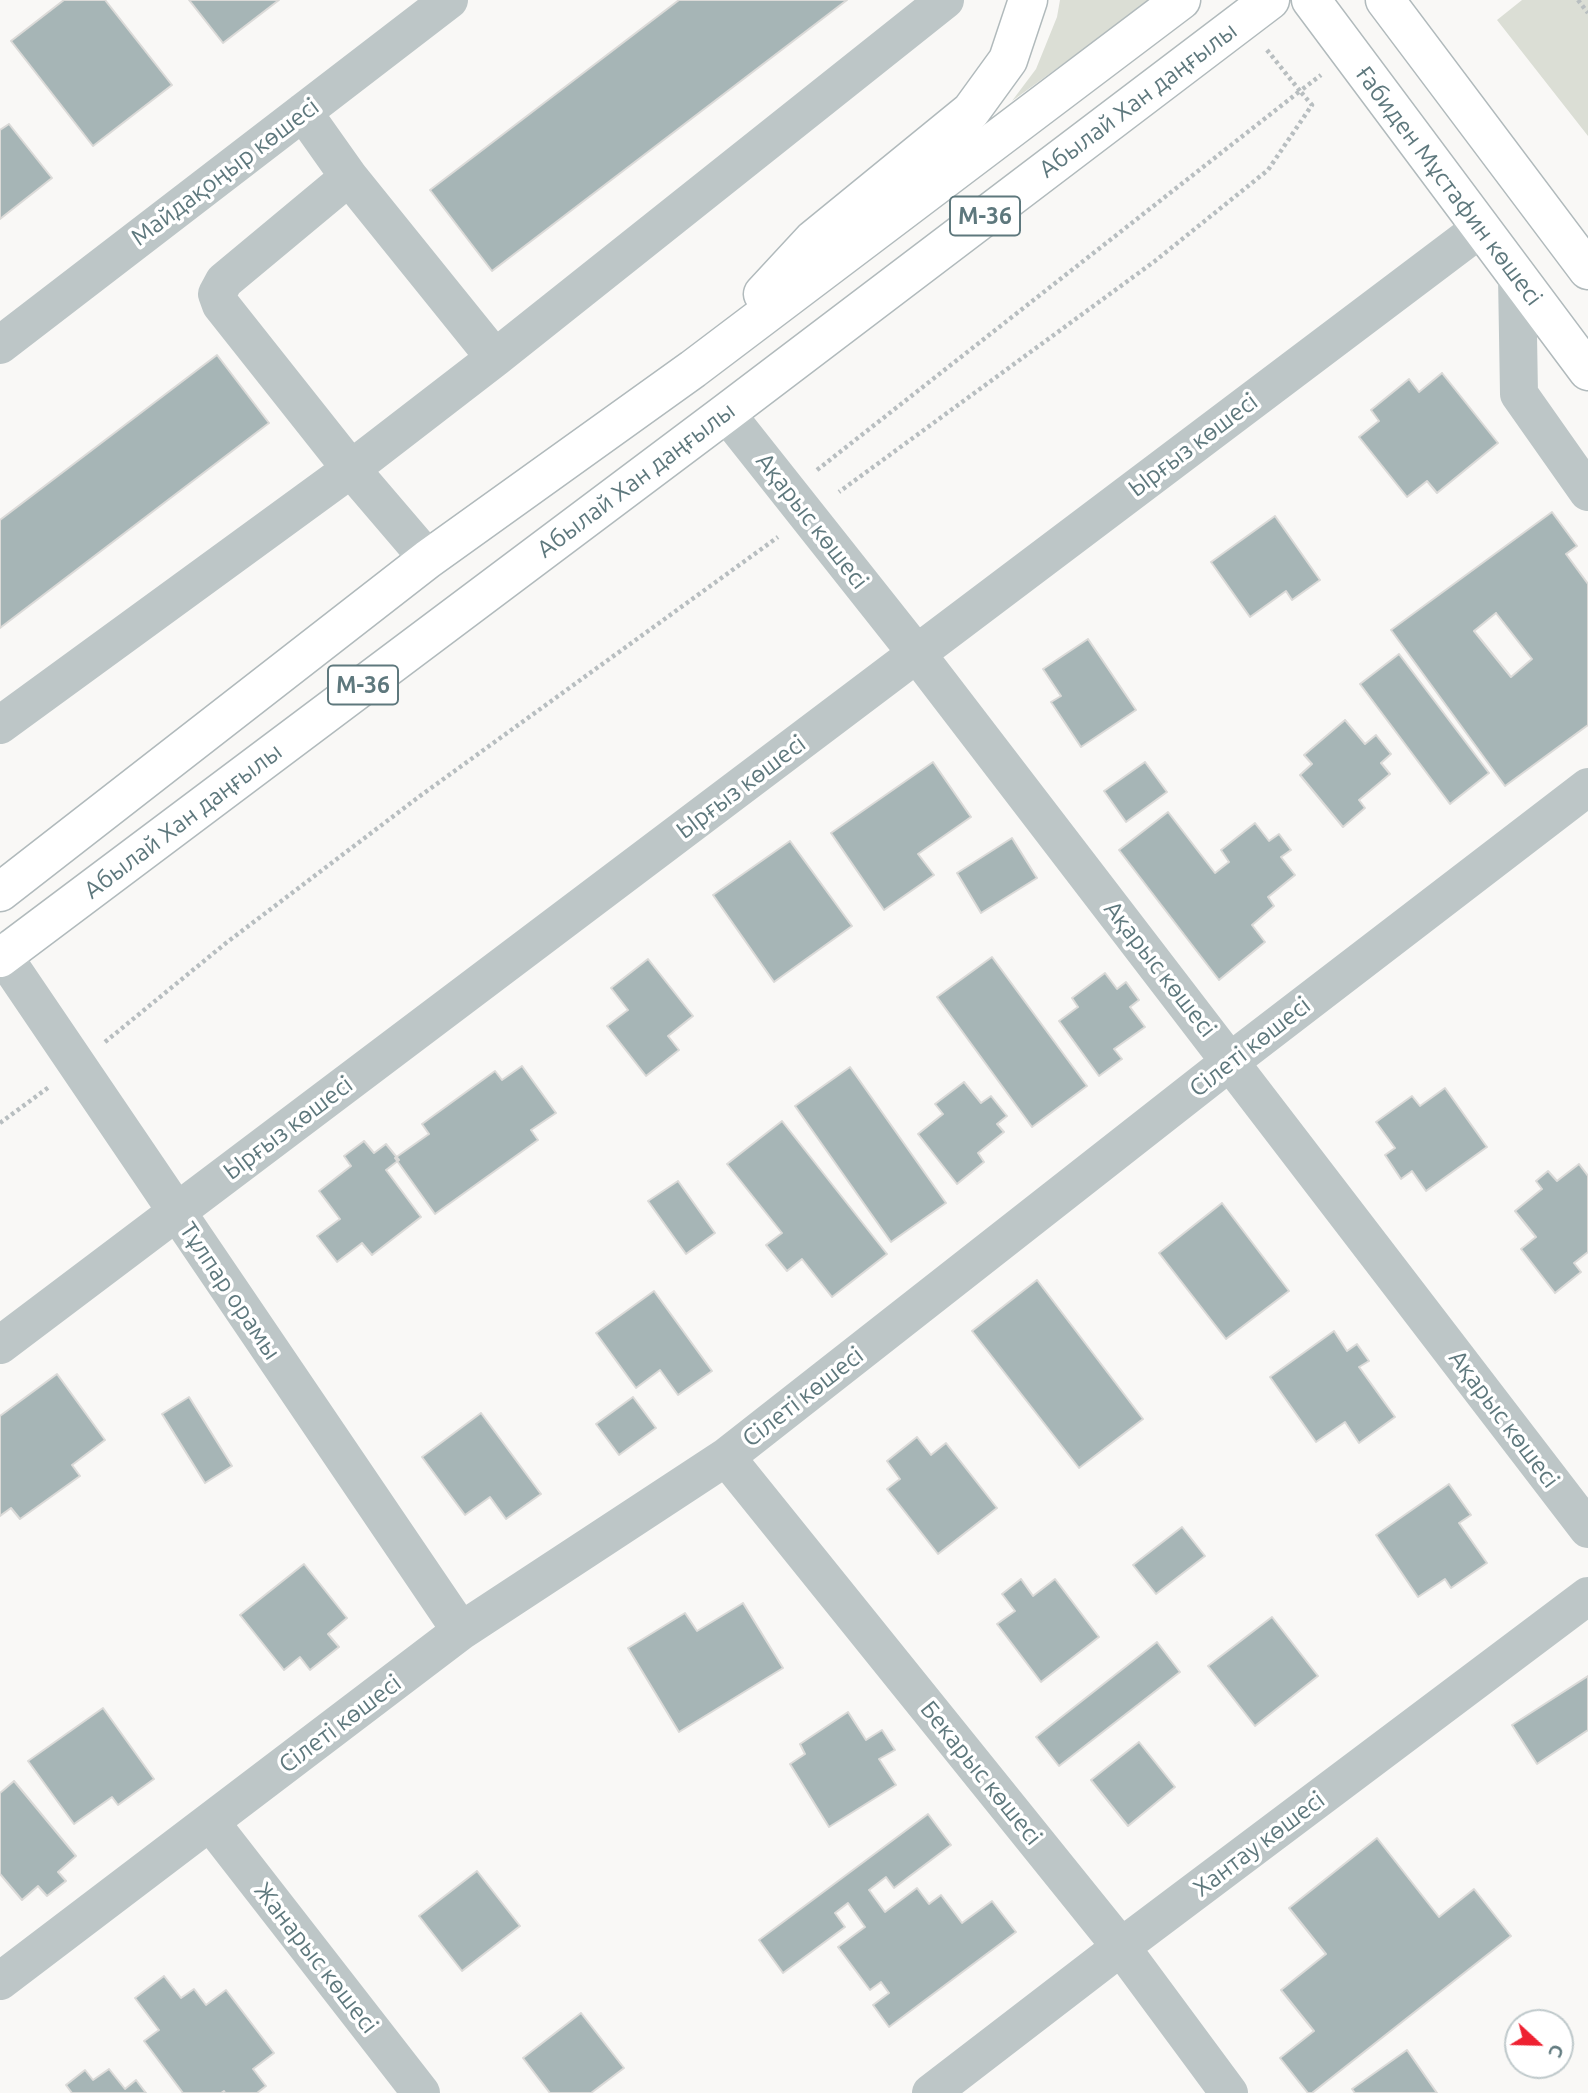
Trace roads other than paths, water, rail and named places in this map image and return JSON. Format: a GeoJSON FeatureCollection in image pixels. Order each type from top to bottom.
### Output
{"type":"FeatureCollection","features":[{"type":"Feature","properties":{"kind":"main road"},"geometry":{"type":"LineString","coordinates":[[693,369],[813,240],[971,111],[1008,60],[1028,0]]}},
{"type":"Feature","properties":{"kind":"main road","name":"M-36"},"geometry":{"type":"LineString","coordinates":[[0,892],[428,559],[693,369],[1181,0]]}},
{"type":"Feature","properties":{"kind":"main road","name":"Ғабиден Мұстафин көшесі"},"geometry":{"type":"LineString","coordinates":[[1311,0],[1588,371]]}},
{"type":"Feature","properties":{"kind":"main road"},"geometry":{"type":"LineString","coordinates":[[1385,0],[1588,270]]}},
{"type":"Feature","properties":{"kind":"main road","name":"Абылай Хан даңғылы"},"geometry":{"type":"LineString","coordinates":[[1,955],[726,413],[1257,10]]}},
{"type":"Feature","properties":{"kind":"street","name":"Майдақоңыр көшесі"},"geometry":{"type":"LineString","coordinates":[[0,345],[449,0]]}},
{"type":"Feature","properties":{"kind":"street"},"geometry":{"type":"LineString","coordinates":[[0,725],[351,469],[946,0]]}},
{"type":"Feature","properties":{"kind":"street"},"geometry":{"type":"LineString","coordinates":[[303,112],[349,177],[495,358]]}},
{"type":"Feature","properties":{"kind":"street"},"geometry":{"type":"LineString","coordinates":[[349,177],[224,281],[217,294],[221,305],[351,469],[428,559]]}},
{"type":"Feature","properties":{"kind":"street","name":"Ырғыз көшесі"},"geometry":{"type":"LineString","coordinates":[[0,1346],[1481,228]]}},
{"type":"Feature","properties":{"kind":"street"},"geometry":{"type":"LineString","coordinates":[[1517,276],[1519,394],[1588,492]]}},
{"type":"Feature","properties":{"kind":"street","name":"Ақарыс көшесі"},"geometry":{"type":"LineString","coordinates":[[726,413],[917,654],[1588,1529]]}},
{"type":"Feature","properties":{"kind":"street","name":"Сілеті көшесі"},"geometry":{"type":"LineString","coordinates":[[0,1982],[461,1631],[726,1457],[1231,1061],[1588,787]]}},
{"type":"Feature","properties":{"kind":"street","name":"Тұлпар орамы"},"geometry":{"type":"LineString","coordinates":[[1,955],[461,1631]]}},
{"type":"Feature","properties":{"kind":"street","name":"Бекарыс көшесі"},"geometry":{"type":"LineString","coordinates":[[726,1457],[1121,1947],[1229,2093]]}},
{"type":"Feature","properties":{"kind":"street","name":"Хантау көшесі"},"geometry":{"type":"LineString","coordinates":[[931,2093],[1588,1597]]}},
{"type":"Feature","properties":{"kind":"street","name":"Жанарыс көшесі"},"geometry":{"type":"LineString","coordinates":[[211,1823],[421,2093]]}}]}
